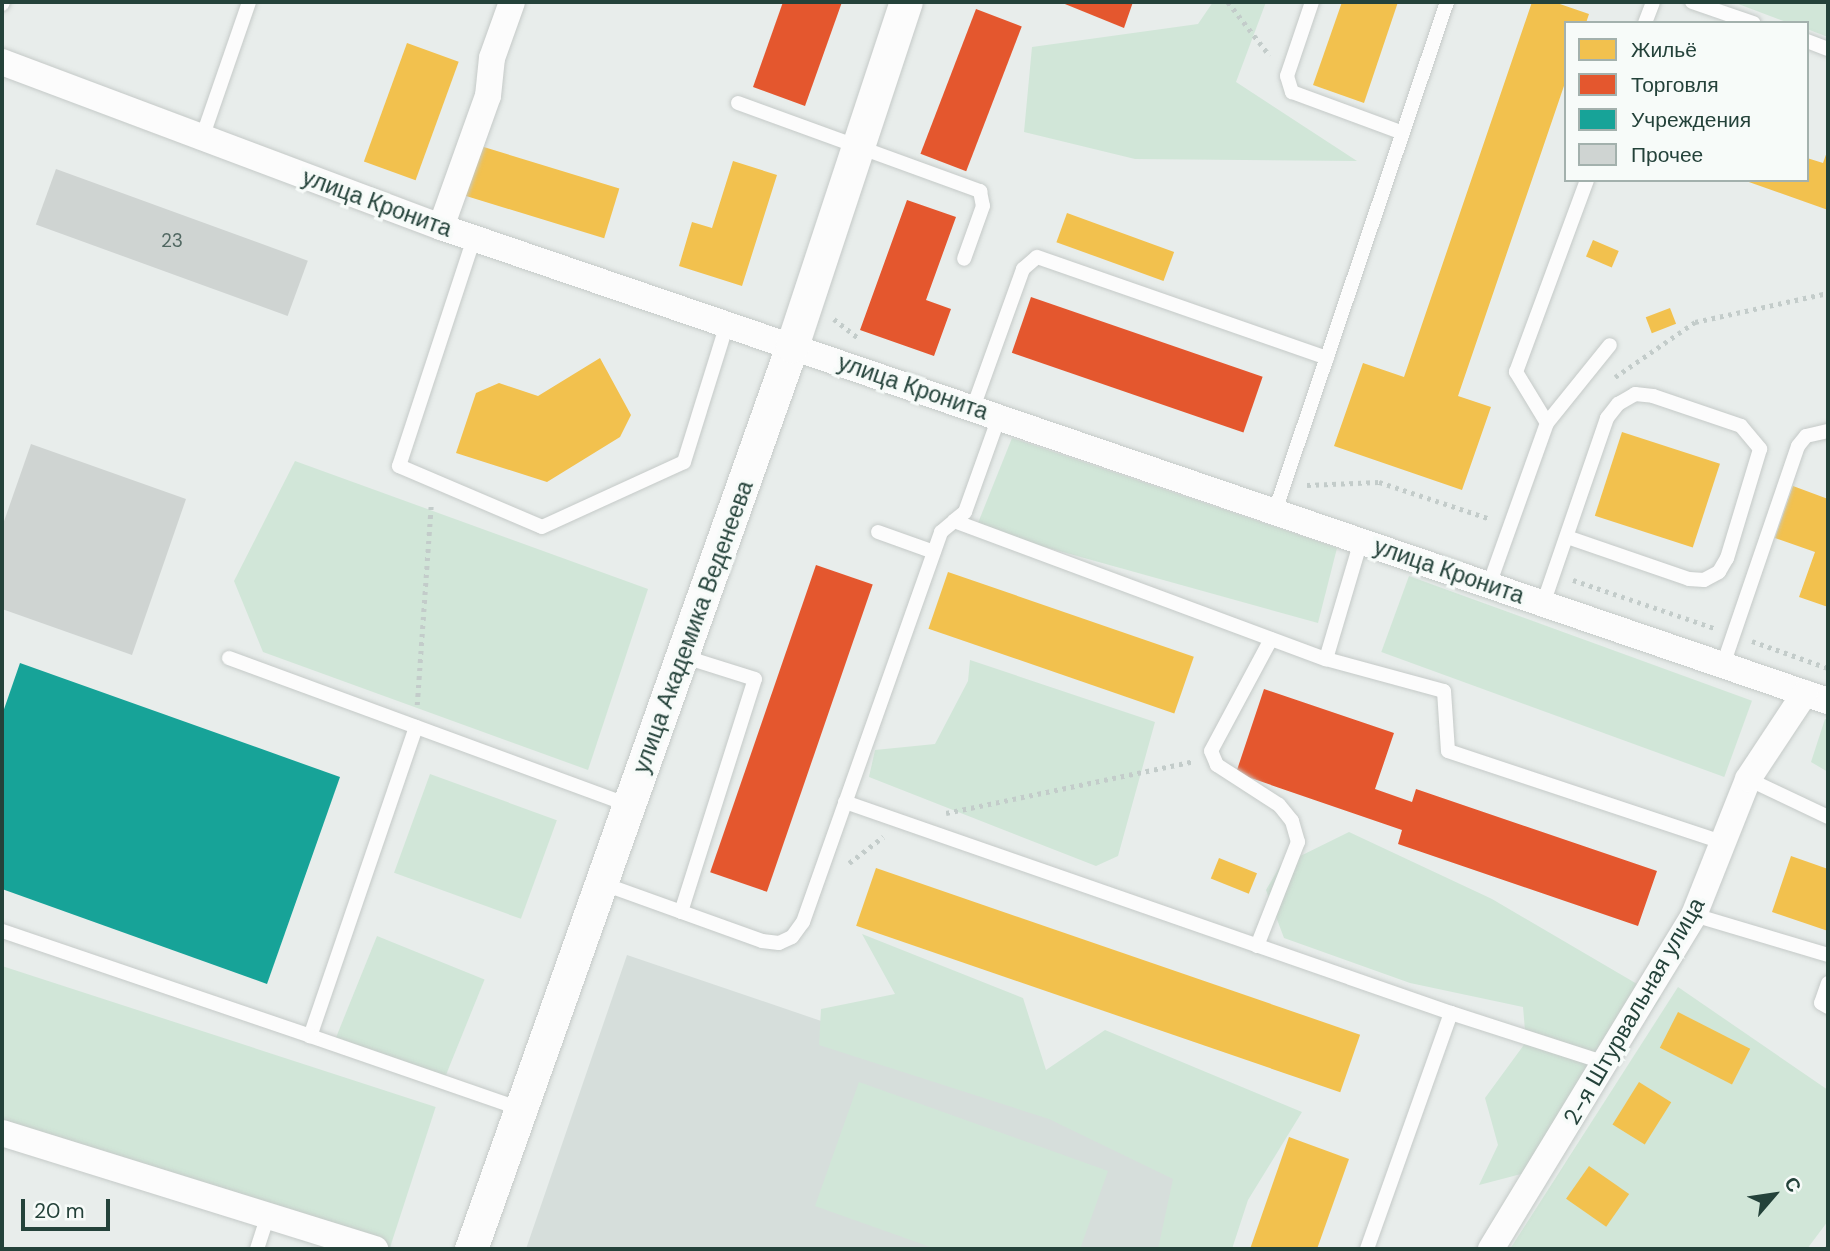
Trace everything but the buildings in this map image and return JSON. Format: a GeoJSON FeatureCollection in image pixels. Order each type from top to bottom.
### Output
{"type":"FeatureCollection","features":[{"type":"Feature","properties":{"kind":"street"},"geometry":{"type":"LineString","coordinates":[[441,227],[488,96],[492,58],[512,2]]}},
{"type":"Feature","properties":{"kind":"street","name":"улица Академика Веденеева"},"geometry":{"type":"LineString","coordinates":[[471,1249],[792,346],[906,2]]}},
{"type":"Feature","properties":{"kind":"street","name":"улица Кронита"},"geometry":{"type":"LineString","coordinates":[[2,62],[441,227],[1816,697]]}},
{"type":"Feature","properties":{"kind":"street","name":"2-я Штурвальная улица"},"geometry":{"type":"LineString","coordinates":[[1491,1249],[1694,915],[1725,843],[1748,779],[1816,697]]}},
{"type":"Feature","properties":{"kind":"street"},"geometry":{"type":"LineString","coordinates":[[2,1133],[268,1216],[331,1243],[376,1249]]}},
{"type":"Feature","properties":{"kind":"lane"},"geometry":{"type":"LineString","coordinates":[[202,138],[249,2]]}},
{"type":"Feature","properties":{"kind":"lane"},"geometry":{"type":"LineString","coordinates":[[1312,2],[1287,76],[1288,86],[1297,96],[1403,133]]}},
{"type":"Feature","properties":{"kind":"lane"},"geometry":{"type":"LineString","coordinates":[[1275,512],[1447,2]]}},
{"type":"Feature","properties":{"kind":"lane"},"geometry":{"type":"LineString","coordinates":[[1646,21],[1653,2]]}},
{"type":"Feature","properties":{"kind":"lane"},"geometry":{"type":"LineString","coordinates":[[1692,2],[1707,4],[1748,21]]}},
{"type":"Feature","properties":{"kind":"lane"},"geometry":{"type":"LineString","coordinates":[[1809,42],[1828,48]]}},
{"type":"Feature","properties":{"kind":"lane"},"geometry":{"type":"LineString","coordinates":[[738,103],[979,191],[983,206],[964,260]]}},
{"type":"Feature","properties":{"kind":"lane"},"geometry":{"type":"LineString","coordinates":[[1547,423],[1516,372],[1586,182]]}},
{"type":"Feature","properties":{"kind":"lane"},"geometry":{"type":"LineString","coordinates":[[474,238],[399,467],[542,527],[684,462],[727,324]]}},
{"type":"Feature","properties":{"kind":"lane"},"geometry":{"type":"LineString","coordinates":[[974,408],[1023,269],[1037,257],[1326,358]]}},
{"type":"Feature","properties":{"kind":"lane"},"geometry":{"type":"LineString","coordinates":[[1489,585],[1547,423],[1610,345]]}},
{"type":"Feature","properties":{"kind":"lane"},"geometry":{"type":"LineString","coordinates":[[1543,604],[1607,418],[1618,404],[1635,394],[1741,426],[1760,449],[1758,467],[1727,558],[1718,572],[1704,580],[1689,579],[1567,537]]}},
{"type":"Feature","properties":{"kind":"lane"},"geometry":{"type":"LineString","coordinates":[[601,883],[779,943],[792,937],[803,922],[941,532],[965,512],[999,417]]}},
{"type":"Feature","properties":{"kind":"lane"},"geometry":{"type":"LineString","coordinates":[[1723,665],[1798,446],[1806,436],[1828,430]]}},
{"type":"Feature","properties":{"kind":"lane"},"geometry":{"type":"LineString","coordinates":[[954,521],[1326,659],[1444,691],[1448,751],[1725,843]]}},
{"type":"Feature","properties":{"kind":"lane"},"geometry":{"type":"LineString","coordinates":[[878,532],[934,552]]}},
{"type":"Feature","properties":{"kind":"lane"},"geometry":{"type":"LineString","coordinates":[[1326,659],[1362,541]]}},
{"type":"Feature","properties":{"kind":"lane"},"geometry":{"type":"LineString","coordinates":[[1257,946],[1298,842],[1293,821],[1279,805],[1212,758],[1210,751],[1228,712],[1271,639]]}},
{"type":"Feature","properties":{"kind":"lane"},"geometry":{"type":"LineString","coordinates":[[681,912],[755,679],[682,656]]}},
{"type":"Feature","properties":{"kind":"lane"},"geometry":{"type":"LineString","coordinates":[[229,658],[629,805]]}},
{"type":"Feature","properties":{"kind":"lane"},"geometry":{"type":"LineString","coordinates":[[310,1036],[416,727]]}},
{"type":"Feature","properties":{"kind":"lane"},"geometry":{"type":"LineString","coordinates":[[1748,779],[1828,817]]}},
{"type":"Feature","properties":{"kind":"lane"},"geometry":{"type":"LineString","coordinates":[[845,802],[1451,1013],[1606,1063]]}},
{"type":"Feature","properties":{"kind":"lane"},"geometry":{"type":"LineString","coordinates":[[1694,915],[1828,955]]}},
{"type":"Feature","properties":{"kind":"lane"},"geometry":{"type":"LineString","coordinates":[[2,931],[521,1109]]}},
{"type":"Feature","properties":{"kind":"lane"},"geometry":{"type":"LineString","coordinates":[[1828,983],[1821,1003],[1828,1007]]}},
{"type":"Feature","properties":{"kind":"lane"},"geometry":{"type":"LineString","coordinates":[[1367,1249],[1451,1013]]}},
{"type":"Feature","properties":{"kind":"lane"},"geometry":{"type":"LineString","coordinates":[[257,1249],[268,1216]]}},
{"type":"Feature","properties":{"kind":"path"},"geometry":{"type":"LineString","coordinates":[[1228,2],[1287,76]]}},
{"type":"Feature","properties":{"kind":"path"},"geometry":{"type":"LineString","coordinates":[[1604,384],[1695,322],[1828,293]]}},
{"type":"Feature","properties":{"kind":"path"},"geometry":{"type":"LineString","coordinates":[[831,317],[869,342]]}},
{"type":"Feature","properties":{"kind":"path"},"geometry":{"type":"LineString","coordinates":[[416,727],[433,481]]}},
{"type":"Feature","properties":{"kind":"path"},"geometry":{"type":"LineString","coordinates":[[1283,486],[1380,482],[1509,525]]}},
{"type":"Feature","properties":{"kind":"path"},"geometry":{"type":"LineString","coordinates":[[1554,573],[1828,668]]}},
{"type":"Feature","properties":{"kind":"path"},"geometry":{"type":"LineString","coordinates":[[814,889],[903,822],[1212,758]]}},
{"type":"Feature","properties":{"kind":"shaded area"},"geometry":{"type":"Polygon","coordinates":[[[627,955],[1198,1149],[1168,1249],[526,1249],[627,955]]]}},
{"type":"Feature","properties":{"kind":"green space"},"geometry":{"type":"Polygon","coordinates":[[[1213,2],[1266,2],[1236,82],[1357,161],[1135,159],[1024,132],[1032,47],[1198,24],[1213,2]]]}},
{"type":"Feature","properties":{"kind":"green space"},"geometry":{"type":"Polygon","coordinates":[[[1733,2],[1828,2],[1828,37],[1809,30],[1809,21],[1784,21],[1733,2]]]}},
{"type":"Feature","properties":{"kind":"green space"},"geometry":{"type":"Polygon","coordinates":[[[1012,438],[1337,548],[1318,623],[976,528],[1012,438]]]}},
{"type":"Feature","properties":{"kind":"green space"},"geometry":{"type":"Polygon","coordinates":[[[295,461],[648,589],[588,770],[263,652],[234,581],[295,461]]]}},
{"type":"Feature","properties":{"kind":"green space"},"geometry":{"type":"Polygon","coordinates":[[[1409,576],[1752,701],[1724,777],[1381,652],[1409,576]]]}},
{"type":"Feature","properties":{"kind":"green space"},"geometry":{"type":"Polygon","coordinates":[[[970,660],[1155,722],[1118,856],[1096,866],[869,777],[875,750],[935,744],[968,681],[970,660]]]}},
{"type":"Feature","properties":{"kind":"green space"},"geometry":{"type":"Polygon","coordinates":[[[1825,719],[1828,720],[1828,772],[1811,762],[1825,719]]]}},
{"type":"Feature","properties":{"kind":"green space"},"geometry":{"type":"Polygon","coordinates":[[[430,774],[557,820],[521,919],[394,873],[430,774]]]}},
{"type":"Feature","properties":{"kind":"green space"},"geometry":{"type":"Polygon","coordinates":[[[1349,832],[1492,899],[1661,998],[1533,1171],[1479,1185],[1498,1145],[1485,1098],[1526,1042],[1523,1007],[1410,983],[1284,938],[1266,890],[1280,866],[1349,832]]]}},
{"type":"Feature","properties":{"kind":"green space"},"geometry":{"type":"Polygon","coordinates":[[[862,934],[1023,998],[1046,1070],[1105,1030],[1302,1112],[1248,1200],[1232,1249],[1158,1249],[1173,1179],[1049,1119],[819,1045],[821,1009],[895,994],[862,934]]]}},
{"type":"Feature","properties":{"kind":"green space"},"geometry":{"type":"Polygon","coordinates":[[[377,936],[485,979],[441,1086],[334,1043],[377,936]]]}},
{"type":"Feature","properties":{"kind":"green space"},"geometry":{"type":"Polygon","coordinates":[[[2,966],[436,1107],[390,1249],[362,1249],[2,1132],[2,966]]]}},
{"type":"Feature","properties":{"kind":"green space"},"geometry":{"type":"Polygon","coordinates":[[[1678,987],[1828,1090],[1828,1221],[1807,1249],[1510,1249],[1678,987]]]}},
{"type":"Feature","properties":{"kind":"green space"},"geometry":{"type":"Polygon","coordinates":[[[859,1082],[1108,1171],[1080,1249],[936,1249],[815,1206],[859,1082]]]}}]}
